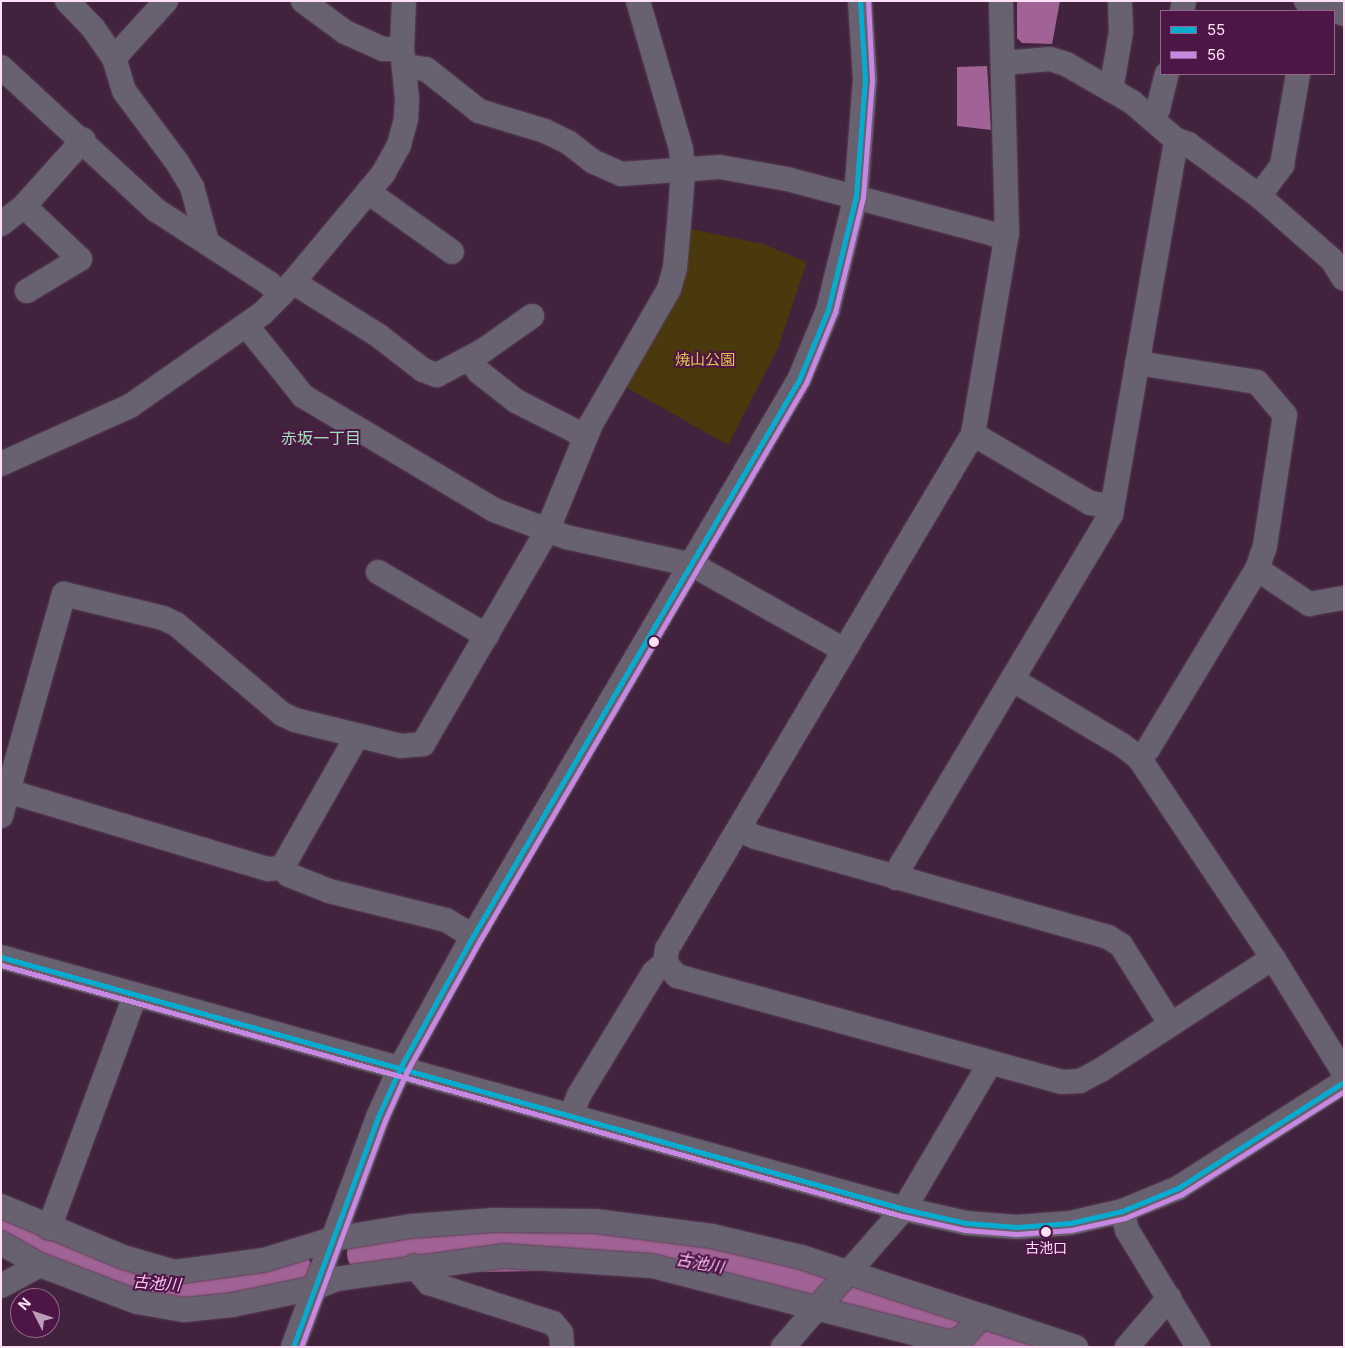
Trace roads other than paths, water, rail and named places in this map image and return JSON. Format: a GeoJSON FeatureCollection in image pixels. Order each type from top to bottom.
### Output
{"type":"FeatureCollection","features":[{"type":"Feature","properties":{"kind":"street"},"geometry":{"type":"LineString","coordinates":[[67,1],[93,28],[114,58],[124,91],[177,162],[192,188],[207,242]]}},
{"type":"Feature","properties":{"kind":"street"},"geometry":{"type":"LineString","coordinates":[[114,58],[166,1]]}},
{"type":"Feature","properties":{"kind":"street"},"geometry":{"type":"LineString","coordinates":[[303,1],[345,32],[426,70],[479,111],[545,131],[568,142],[592,161],[621,174],[684,172],[720,167],[856,196],[993,234],[1007,234]]}},
{"type":"Feature","properties":{"kind":"street"},"geometry":{"type":"LineString","coordinates":[[1,464],[130,406],[246,325],[287,289],[383,174],[404,127],[407,99],[403,58],[404,1]]}},
{"type":"Feature","properties":{"kind":"street"},"geometry":{"type":"LineString","coordinates":[[1,816],[5,790],[64,594],[164,618],[176,624],[282,714],[357,736],[401,746],[422,744],[547,531],[585,436],[669,289],[675,268],[684,172],[681,149],[638,1]]}},
{"type":"Feature","properties":{"kind":"street"},"geometry":{"type":"LineString","coordinates":[[293,1347],[314,1288],[400,1068],[473,936],[693,565],[799,380],[828,310],[856,196],[865,79],[860,1]]}},
{"type":"Feature","properties":{"kind":"street"},"geometry":{"type":"LineString","coordinates":[[571,1115],[579,1095],[654,972],[665,963],[667,949],[740,830],[844,650],[973,434],[1007,234],[1001,1]]}},
{"type":"Feature","properties":{"kind":"street"},"geometry":{"type":"LineString","coordinates":[[1111,90],[1121,32],[1120,1]]}},
{"type":"Feature","properties":{"kind":"street"},"geometry":{"type":"LineString","coordinates":[[1306,1],[1332,10]]}},
{"type":"Feature","properties":{"kind":"street"},"geometry":{"type":"LineString","coordinates":[[1003,63],[1050,59],[1066,64],[1111,90],[1152,118],[1176,140],[1188,144],[1259,196],[1332,260],[1344,279]]}},
{"type":"Feature","properties":{"kind":"street"},"geometry":{"type":"LineString","coordinates":[[1,67],[83,140],[156,210],[269,283],[287,289],[379,336],[423,370],[437,375],[470,359],[532,316]]}},
{"type":"Feature","properties":{"kind":"street"},"geometry":{"type":"LineString","coordinates":[[1152,118],[1158,109],[1167,75]]}},
{"type":"Feature","properties":{"kind":"street"},"geometry":{"type":"LineString","coordinates":[[1259,196],[1282,164],[1298,75]]}},
{"type":"Feature","properties":{"kind":"street"},"geometry":{"type":"LineString","coordinates":[[27,291],[80,259],[9,212],[83,140]]}},
{"type":"Feature","properties":{"kind":"street"},"geometry":{"type":"LineString","coordinates":[[896,878],[1110,514],[1176,140]]}},
{"type":"Feature","properties":{"kind":"street"},"geometry":{"type":"LineString","coordinates":[[368,192],[452,252]]}},
{"type":"Feature","properties":{"kind":"street"},"geometry":{"type":"LineString","coordinates":[[246,325],[303,396],[494,510],[547,531],[693,565],[844,650]]}},
{"type":"Feature","properties":{"kind":"street"},"geometry":{"type":"LineString","coordinates":[[470,359],[480,372],[516,401],[585,436]]}},
{"type":"Feature","properties":{"kind":"street"},"geometry":{"type":"LineString","coordinates":[[1137,363],[1257,382],[1285,415],[1265,546],[1257,569],[1148,750],[1139,758]]}},
{"type":"Feature","properties":{"kind":"street"},"geometry":{"type":"LineString","coordinates":[[973,434],[1090,503],[1112,506]]}},
{"type":"Feature","properties":{"kind":"street"},"geometry":{"type":"LineString","coordinates":[[1257,569],[1309,604],[1344,598]]}},
{"type":"Feature","properties":{"kind":"street"},"geometry":{"type":"LineString","coordinates":[[378,572],[487,636]]}},
{"type":"Feature","properties":{"kind":"street"},"geometry":{"type":"LineString","coordinates":[[1013,680],[1122,745],[1139,758],[1273,958],[1344,1073]]}},
{"type":"Feature","properties":{"kind":"street"},"geometry":{"type":"LineString","coordinates":[[282,868],[357,736]]}},
{"type":"Feature","properties":{"kind":"street"},"geometry":{"type":"LineString","coordinates":[[5,790],[268,869],[282,868],[289,875],[329,891],[446,920],[473,936]]}},
{"type":"Feature","properties":{"kind":"street"},"geometry":{"type":"LineString","coordinates":[[740,830],[755,837],[896,878],[1108,937],[1121,946],[1170,1024]]}},
{"type":"Feature","properties":{"kind":"street"},"geometry":{"type":"LineString","coordinates":[[1,957],[904,1209],[966,1223],[1017,1227],[1070,1223],[1122,1211],[1178,1188],[1344,1082]]}},
{"type":"Feature","properties":{"kind":"street"},"geometry":{"type":"LineString","coordinates":[[665,963],[677,976],[1061,1082],[1080,1081],[1273,958]]}},
{"type":"Feature","properties":{"kind":"street"},"geometry":{"type":"LineString","coordinates":[[49,1228],[135,995]]}},
{"type":"Feature","properties":{"kind":"street"},"geometry":{"type":"LineString","coordinates":[[783,1347],[904,1209],[990,1063]]}},
{"type":"Feature","properties":{"kind":"street"},"geometry":{"type":"LineString","coordinates":[[1,1206],[49,1228],[124,1257],[175,1272],[264,1260],[333,1239],[411,1226],[485,1221],[595,1221],[712,1236],[847,1275],[975,1325],[1029,1339],[1076,1347]]}},
{"type":"Feature","properties":{"kind":"street"},"geometry":{"type":"LineString","coordinates":[[1122,1211],[1127,1230],[1198,1347]]}},
{"type":"Feature","properties":{"kind":"street"},"geometry":{"type":"LineString","coordinates":[[1,1244],[40,1265],[137,1302],[184,1310],[232,1305],[314,1288],[336,1279],[414,1266],[504,1256],[652,1266],[821,1304],[951,1343],[975,1325]]}},
{"type":"Feature","properties":{"kind":"street"},"geometry":{"type":"LineString","coordinates":[[1,1286],[40,1265]]}},
{"type":"Feature","properties":{"kind":"street"},"geometry":{"type":"LineString","coordinates":[[414,1266],[429,1283],[552,1323],[561,1333],[562,1347]]}},
{"type":"Feature","properties":{"kind":"street"},"geometry":{"type":"LineString","coordinates":[[1127,1347],[1169,1298]]}},
{"type":"Feature","properties":{"kind":"waterway","name":"古池川"},"geometry":{"type":"LineString","coordinates":[[1,1227],[32,1245],[126,1281],[223,1287],[291,1269]]}},
{"type":"Feature","properties":{"kind":"waterway","name":"古池川"},"geometry":{"type":"LineString","coordinates":[[367,1253],[606,1249],[698,1261],[915,1311],[1023,1347]]}},
{"type":"Feature","properties":{"kind":"place","name":"古池口"},"geometry":{"type":"Point","coordinates":[1046,1232]}},
{"type":"Feature","properties":{"kind":"district","name":"赤坂一丁目"},"geometry":{"type":"Point","coordinates":[321,438]}},
{"type":"Feature","properties":{"kind":"park label","name":"焼山公園"},"geometry":{"type":"Point","coordinates":[705,360]}}]}
